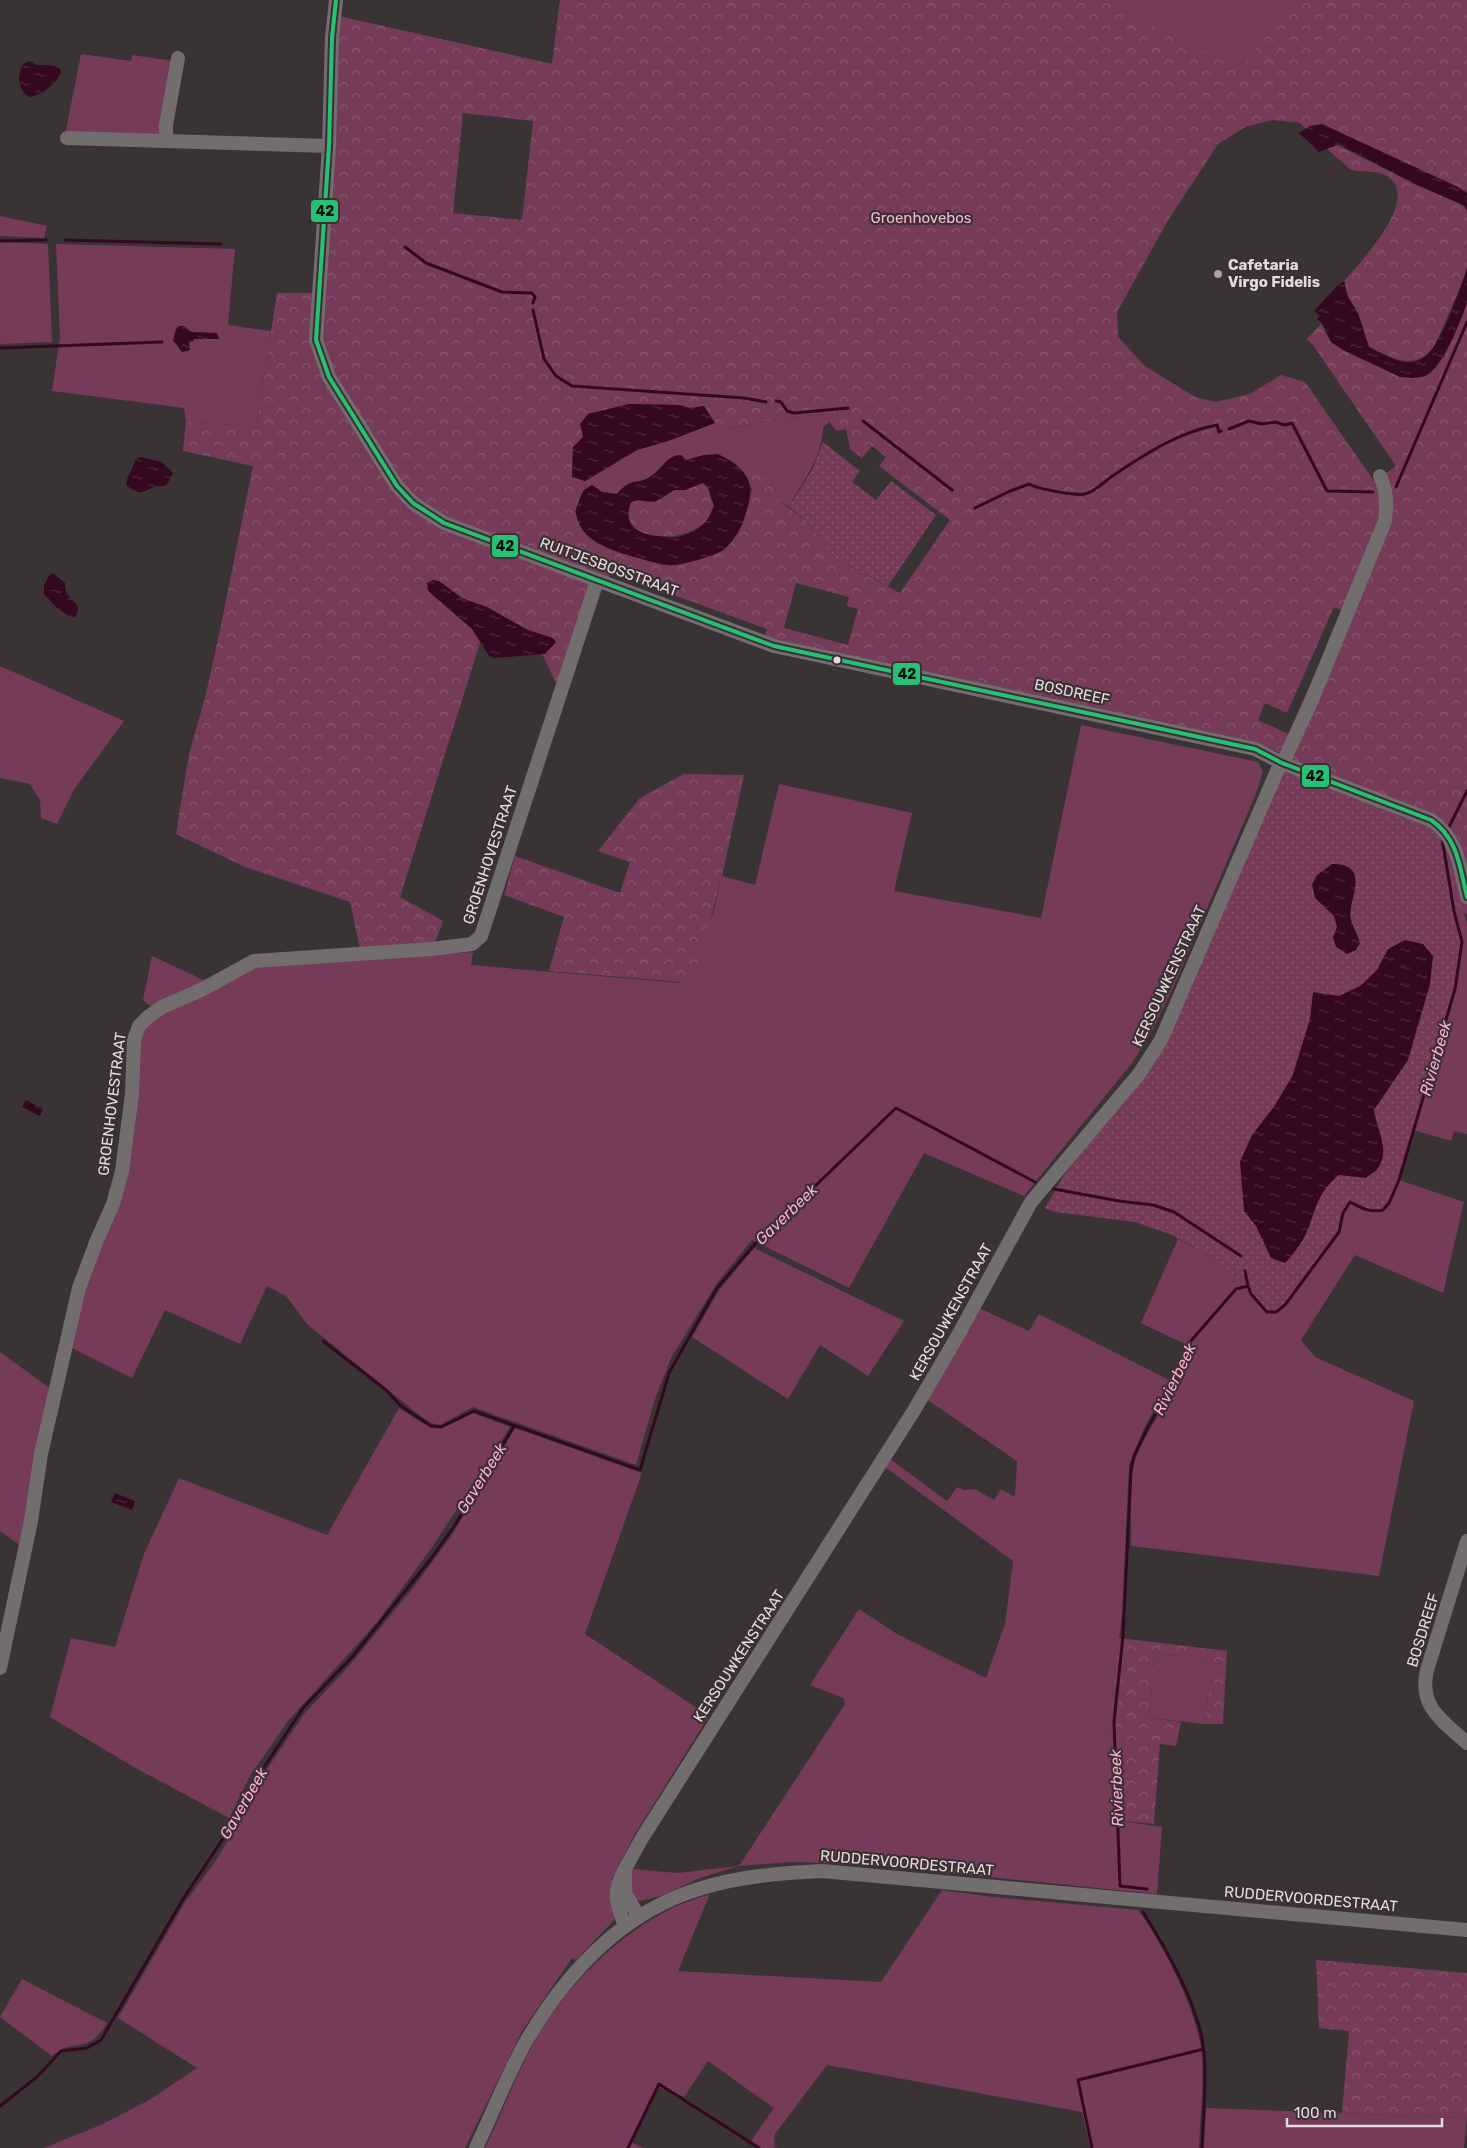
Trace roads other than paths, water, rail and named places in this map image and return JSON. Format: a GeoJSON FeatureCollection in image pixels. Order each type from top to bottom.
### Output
{"type":"FeatureCollection","features":[{"type":"Feature","properties":{"kind":"street","name":"RUITJESBOSSTRAAT"},"geometry":{"type":"LineString","coordinates":[[336,0],[332,38],[329,146],[316,340],[328,377],[397,486],[428,515],[444,523],[774,646],[852,663]]}},
{"type":"Feature","properties":{"kind":"street"},"geometry":{"type":"LineString","coordinates":[[166,141],[166,125],[178,58]]}},
{"type":"Feature","properties":{"kind":"street"},"geometry":{"type":"LineString","coordinates":[[67,138],[329,146]]}},
{"type":"Feature","properties":{"kind":"street"},"geometry":{"type":"LineString","coordinates":[[1282,763],[1310,702],[1386,521],[1387,501],[1385,485],[1380,476]]}},
{"type":"Feature","properties":{"kind":"street","name":"GROENHOVESTRAAT"},"geometry":{"type":"LineString","coordinates":[[0,1668],[31,1521],[43,1444],[79,1288],[113,1204],[122,1171],[132,1094],[134,1040],[139,1026],[148,1017],[162,1008],[201,990],[254,961],[431,949],[472,944],[481,936],[597,581]]}},
{"type":"Feature","properties":{"kind":"street","name":"BOSDREEF"},"geometry":{"type":"LineString","coordinates":[[852,663],[1255,749],[1282,763],[1431,820],[1439,825],[1453,842],[1467,897]]}},
{"type":"Feature","properties":{"kind":"street","name":"KERSOUWKENSTRAAT"},"geometry":{"type":"LineString","coordinates":[[625,1926],[615,1899],[617,1884],[642,1838],[914,1412],[1031,1202],[1151,1056],[1181,996],[1282,763]]}},
{"type":"Feature","properties":{"kind":"street","name":"BOSDREEF"},"geometry":{"type":"LineString","coordinates":[[1467,1541],[1427,1670],[1424,1687],[1425,1694],[1432,1708],[1467,1743]]}},
{"type":"Feature","properties":{"kind":"street"},"geometry":{"type":"LineString","coordinates":[[625,1869],[625,1893],[639,1917]]}},
{"type":"Feature","properties":{"kind":"street","name":"RUDDERVOORDESTRAAT"},"geometry":{"type":"LineString","coordinates":[[476,2148],[523,2047],[554,1997],[595,1950],[625,1926],[666,1903],[701,1888],[740,1879],[822,1871],[1467,1930]]}},
{"type":"Feature","properties":{"kind":"water"},"geometry":{"type":"Polygon","coordinates":[[[30,61],[36,65],[55,65],[60,68],[61,72],[56,81],[48,88],[40,94],[30,97],[20,87],[19,78],[23,64],[30,61]]]}},
{"type":"Feature","properties":{"kind":"water"},"geometry":{"type":"Polygon","coordinates":[[[1322,124],[1458,187],[1467,193],[1467,210],[1463,205],[1417,185],[1342,146],[1337,145],[1319,152],[1299,133],[1310,126],[1322,124]]]}},
{"type":"Feature","properties":{"kind":"water"},"geometry":{"type":"Polygon","coordinates":[[[1467,268],[1467,302],[1461,319],[1439,363],[1433,371],[1424,376],[1414,378],[1400,377],[1343,350],[1331,342],[1322,323],[1317,319],[1320,316],[1314,311],[1344,281],[1348,297],[1358,313],[1369,347],[1396,360],[1416,361],[1428,353],[1442,333],[1467,268]]]}},
{"type":"Feature","properties":{"kind":"water"},"geometry":{"type":"Polygon","coordinates":[[[179,326],[184,326],[192,332],[217,333],[219,339],[194,339],[189,342],[190,350],[182,352],[173,340],[176,329],[179,326]]]}},
{"type":"Feature","properties":{"kind":"water"},"geometry":{"type":"Polygon","coordinates":[[[629,404],[679,405],[690,408],[704,406],[715,423],[668,441],[637,450],[585,481],[572,477],[573,447],[583,437],[580,424],[588,414],[629,404]]]}},
{"type":"Feature","properties":{"kind":"water"},"geometry":{"type":"Polygon","coordinates":[[[718,454],[733,462],[744,472],[750,485],[749,502],[738,533],[725,549],[716,554],[680,564],[661,564],[609,549],[591,539],[579,524],[576,514],[577,505],[584,490],[592,485],[602,492],[617,494],[627,485],[650,477],[672,457],[681,455],[686,460],[704,455],[718,454]],[[703,483],[685,490],[674,490],[655,502],[639,500],[631,502],[628,516],[630,522],[638,530],[650,535],[675,537],[689,533],[704,523],[714,506],[708,488],[703,483]]]}},
{"type":"Feature","properties":{"kind":"water"},"geometry":{"type":"Polygon","coordinates":[[[141,457],[162,462],[173,473],[167,485],[141,492],[127,486],[127,479],[135,459],[141,457]]]}},
{"type":"Feature","properties":{"kind":"water"},"geometry":{"type":"Polygon","coordinates":[[[53,573],[65,583],[66,592],[77,606],[78,609],[75,617],[72,618],[58,609],[44,594],[44,585],[50,574],[53,573]]]}},
{"type":"Feature","properties":{"kind":"water"},"geometry":{"type":"Polygon","coordinates":[[[433,580],[439,581],[462,598],[487,607],[528,630],[553,638],[556,642],[545,654],[494,658],[489,656],[472,629],[428,591],[427,583],[433,580]]]}},
{"type":"Feature","properties":{"kind":"water"},"geometry":{"type":"Polygon","coordinates":[[[1332,864],[1345,866],[1352,870],[1355,877],[1350,912],[1351,920],[1360,943],[1356,950],[1347,954],[1336,947],[1333,937],[1337,927],[1334,916],[1315,898],[1312,884],[1317,875],[1332,864]]]}},
{"type":"Feature","properties":{"kind":"water"},"geometry":{"type":"Polygon","coordinates":[[[1405,940],[1423,944],[1433,956],[1430,984],[1408,1060],[1374,1110],[1382,1139],[1382,1161],[1377,1169],[1366,1178],[1339,1175],[1320,1197],[1306,1235],[1293,1254],[1285,1263],[1271,1258],[1256,1226],[1244,1211],[1240,1162],[1252,1135],[1273,1108],[1292,1077],[1310,1019],[1313,992],[1339,996],[1360,986],[1377,970],[1388,949],[1405,940]]]}},
{"type":"Feature","properties":{"kind":"water"},"geometry":{"type":"Polygon","coordinates":[[[26,1100],[43,1109],[40,1116],[22,1107],[26,1100]]]}},
{"type":"Feature","properties":{"kind":"water"},"geometry":{"type":"Polygon","coordinates":[[[115,1493],[135,1501],[132,1510],[111,1502],[115,1493]]]}},
{"type":"Feature","properties":{"kind":"waterway"},"geometry":{"type":"LineString","coordinates":[[0,241],[46,240]]}},
{"type":"Feature","properties":{"kind":"waterway"},"geometry":{"type":"LineString","coordinates":[[65,240],[221,244]]}},
{"type":"Feature","properties":{"kind":"waterway"},"geometry":{"type":"LineString","coordinates":[[405,247],[426,263],[502,292],[532,293],[535,297],[533,303]]}},
{"type":"Feature","properties":{"kind":"waterway"},"geometry":{"type":"LineString","coordinates":[[533,310],[544,359],[556,376],[572,386],[744,398],[766,402]]}},
{"type":"Feature","properties":{"kind":"waterway"},"geometry":{"type":"LineString","coordinates":[[1396,487],[1467,322]]}},
{"type":"Feature","properties":{"kind":"waterway"},"geometry":{"type":"LineString","coordinates":[[0,348],[162,342]]}},
{"type":"Feature","properties":{"kind":"waterway"},"geometry":{"type":"LineString","coordinates":[[776,401],[781,402],[787,411],[794,413],[848,408]]}},
{"type":"Feature","properties":{"kind":"waterway"},"geometry":{"type":"LineString","coordinates":[[863,421],[952,490]]}},
{"type":"Feature","properties":{"kind":"waterway"},"geometry":{"type":"LineString","coordinates":[[1229,429],[1249,421],[1262,424],[1275,422],[1285,425],[1292,423],[1327,491],[1373,492]]}},
{"type":"Feature","properties":{"kind":"waterway"},"geometry":{"type":"LineString","coordinates":[[975,508],[1029,484],[1065,493],[1089,493],[1138,459],[1176,438],[1217,425],[1219,432],[1221,431]]}},
{"type":"Feature","properties":{"kind":"waterway","name":"Rivierbeek"},"geometry":{"type":"LineString","coordinates":[[1449,827],[1467,791]]}},
{"type":"Feature","properties":{"kind":"waterway","name":"Rivierbeek"},"geometry":{"type":"LineString","coordinates":[[1147,1889],[1120,1886],[1114,1722],[1123,1636],[1131,1470],[1134,1456],[1148,1427],[1171,1388],[1190,1342],[1236,1289],[1248,1286],[1251,1294],[1267,1312],[1276,1312],[1285,1305],[1339,1232],[1343,1213],[1350,1202],[1374,1211],[1383,1210],[1389,1203],[1399,1180],[1455,989],[1462,942],[1454,911],[1442,838]]}},
{"type":"Feature","properties":{"kind":"waterway","name":"Gaverbeek"},"geometry":{"type":"LineString","coordinates":[[323,1341],[386,1390],[401,1406],[431,1426],[441,1427],[474,1411],[640,1470],[669,1373],[717,1288],[756,1243],[896,1108],[1035,1182]]}},
{"type":"Feature","properties":{"kind":"waterway","name":"Gaverbeek"},"geometry":{"type":"LineString","coordinates":[[1054,1189],[1153,1205],[1174,1212],[1241,1256]]}},
{"type":"Feature","properties":{"kind":"waterway","name":"Gaverbeek"},"geometry":{"type":"LineString","coordinates":[[1245,1271],[1248,1286]]}},
{"type":"Feature","properties":{"kind":"waterway","name":"Gaverbeek"},"geometry":{"type":"LineString","coordinates":[[0,2106],[37,2077],[61,2051],[87,2048],[101,2040],[183,1899],[234,1822],[249,1790],[303,1708],[353,1656],[430,1560],[455,1525],[514,1426]]}},
{"type":"Feature","properties":{"kind":"waterway","name":"Rivierbeek"},"geometry":{"type":"LineString","coordinates":[[1143,1912],[1181,1980],[1201,2035],[1205,2076],[1202,2148]]}},
{"type":"Feature","properties":{"kind":"waterway"},"geometry":{"type":"LineString","coordinates":[[1092,2148],[1078,2080],[1204,2049]]}},
{"type":"Feature","properties":{"kind":"waterway"},"geometry":{"type":"LineString","coordinates":[[628,2148],[659,2084],[759,2148]]}},
{"type":"Feature","properties":{"kind":"place","name":"Cafetaria Virgo Fidelis"},"geometry":{"type":"Point","coordinates":[1218,274]}},
{"type":"Feature","properties":{"kind":"park label","name":"Groenhovebos"},"geometry":{"type":"Point","coordinates":[921,218]}}]}
